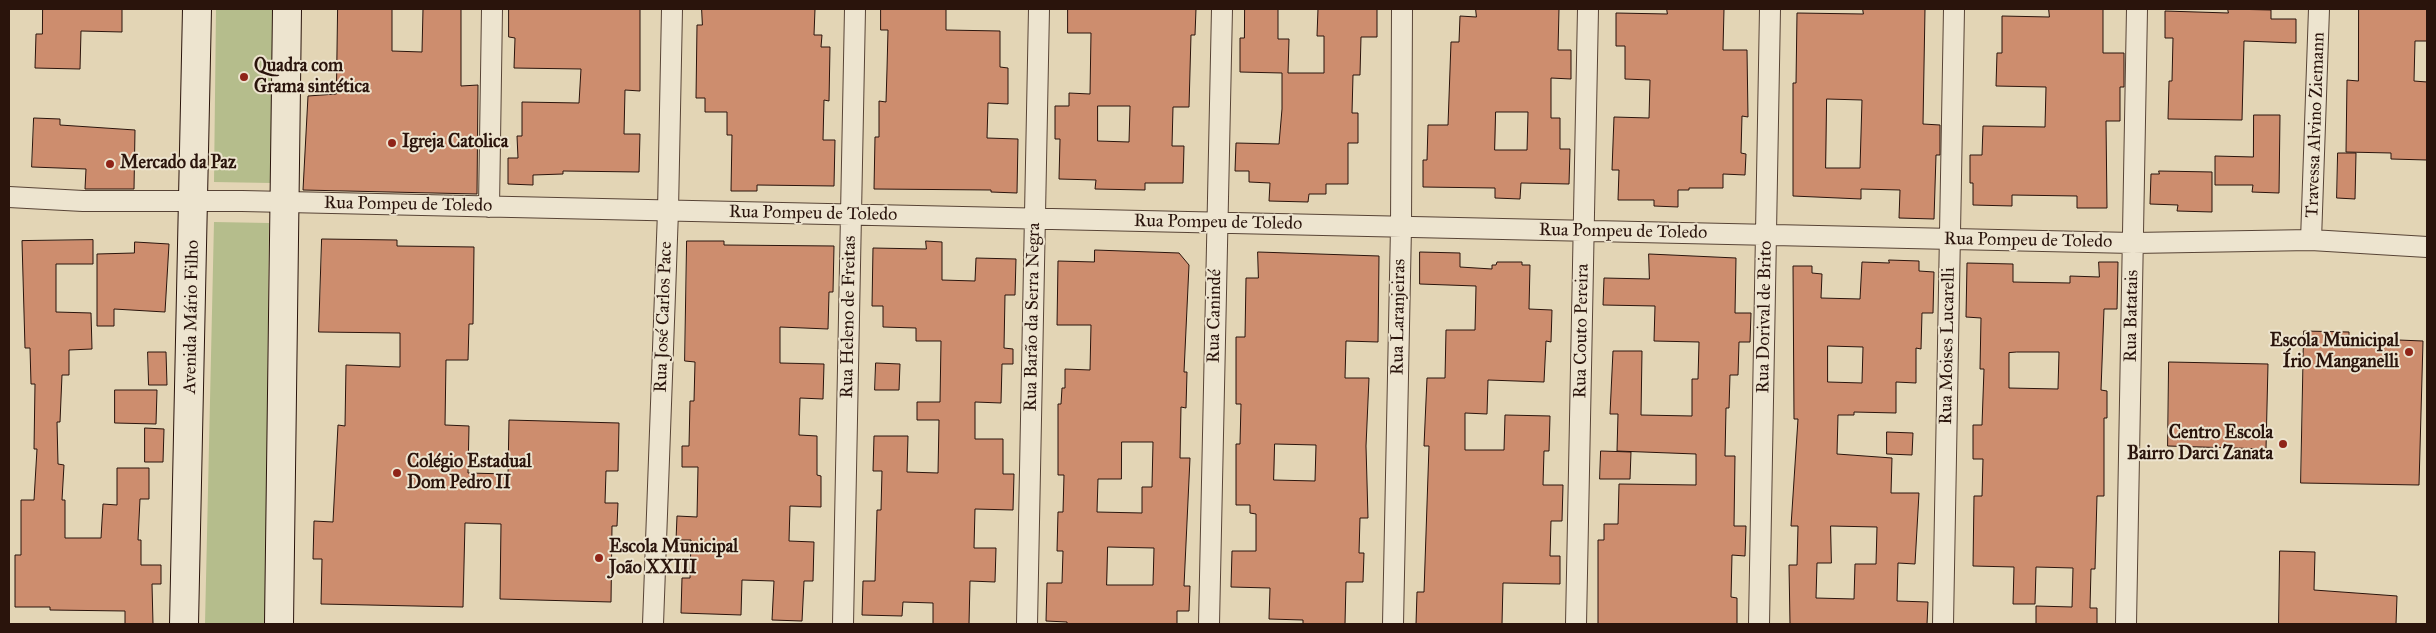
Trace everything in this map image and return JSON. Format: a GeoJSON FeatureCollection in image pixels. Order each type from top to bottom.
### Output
{"type":"FeatureCollection","features":[{"type":"Feature","properties":{"kind":"main road","name":"Avenida Mário Filho"},"geometry":{"type":"LineString","coordinates":[[184,624],[197,9]]}},
{"type":"Feature","properties":{"kind":"main road"},"geometry":{"type":"LineString","coordinates":[[279,624],[287,9]]}},
{"type":"Feature","properties":{"kind":"street"},"geometry":{"type":"LineString","coordinates":[[488,207],[492,9]]}},
{"type":"Feature","properties":{"kind":"street","name":"Rua José Carlos Pace"},"geometry":{"type":"LineString","coordinates":[[653,624],[668,211],[672,9]]}},
{"type":"Feature","properties":{"kind":"street","name":"Rua Heleno de Freitas"},"geometry":{"type":"LineString","coordinates":[[843,624],[855,9]]}},
{"type":"Feature","properties":{"kind":"street","name":"Rua Barão da Serra Negra"},"geometry":{"type":"LineString","coordinates":[[1027,624],[1040,9]]}},
{"type":"Feature","properties":{"kind":"street","name":"Rua Canindé"},"geometry":{"type":"LineString","coordinates":[[1209,624],[1222,9]]}},
{"type":"Feature","properties":{"kind":"street","name":"Rua Laranjeiras"},"geometry":{"type":"LineString","coordinates":[[1393,624],[1402,227],[1402,9]]}},
{"type":"Feature","properties":{"kind":"street","name":"Rua Couto Pereira"},"geometry":{"type":"LineString","coordinates":[[1576,624],[1588,9]]}},
{"type":"Feature","properties":{"kind":"street","name":"Rua Dorival de Brito"},"geometry":{"type":"LineString","coordinates":[[1759,624],[1770,9]]}},
{"type":"Feature","properties":{"kind":"street","name":"Rua Moises Lucarelli"},"geometry":{"type":"LineString","coordinates":[[1943,624],[1954,9]]}},
{"type":"Feature","properties":{"kind":"street","name":"Rua Batatais"},"geometry":{"type":"LineString","coordinates":[[2126,624],[2137,9]]}},
{"type":"Feature","properties":{"kind":"street","name":"Travessa Alvino Ziemann"},"geometry":{"type":"LineString","coordinates":[[2311,240],[2319,9]]}},
{"type":"Feature","properties":{"kind":"street","name":"Rua Pompeu de Toledo"},"geometry":{"type":"LineString","coordinates":[[9,197],[2133,243],[2311,240],[2427,247]]}},
{"type":"Feature","properties":{"kind":"green space"},"geometry":{"type":"Polygon","coordinates":[[[216,9],[274,9],[271,183],[214,182],[216,9]]]}},
{"type":"Feature","properties":{"kind":"green space"},"geometry":{"type":"Polygon","coordinates":[[[214,222],[269,223],[265,624],[205,624],[214,222]]]}},
{"type":"Feature","properties":{"kind":"building"},"geometry":{"type":"Polygon","coordinates":[[[43,9],[122,9],[122,32],[81,31],[80,69],[35,68],[36,34],[42,34],[43,9]]]}},
{"type":"Feature","properties":{"kind":"building","name":"Igreja Catolica"},"geometry":{"type":"Polygon","coordinates":[[[338,9],[392,9],[392,51],[422,52],[423,9],[461,9],[461,86],[478,85],[477,194],[303,190],[308,96],[336,94],[338,9]]]}},
{"type":"Feature","properties":{"kind":"building"},"geometry":{"type":"Polygon","coordinates":[[[509,9],[640,9],[640,91],[625,90],[624,134],[640,134],[639,172],[563,171],[563,174],[533,175],[533,185],[508,184],[508,158],[518,158],[517,136],[522,136],[522,102],[579,103],[581,69],[514,68],[515,38],[509,37],[509,9]]]}},
{"type":"Feature","properties":{"kind":"building"},"geometry":{"type":"Polygon","coordinates":[[[702,9],[815,9],[814,35],[822,35],[821,47],[830,47],[829,101],[824,100],[823,140],[835,140],[834,186],[757,185],[757,191],[731,191],[732,135],[727,135],[727,112],[705,112],[705,98],[696,98],[697,25],[702,25],[702,9]]]}},
{"type":"Feature","properties":{"kind":"building"},"geometry":{"type":"Polygon","coordinates":[[[881,9],[946,9],[946,30],[1000,31],[1000,67],[1008,68],[1008,104],[988,103],[987,138],[1018,139],[1017,193],[991,192],[991,190],[874,189],[875,137],[879,137],[879,101],[886,102],[888,30],[881,30],[881,9]]]}},
{"type":"Feature","properties":{"kind":"building"},"geometry":{"type":"Polygon","coordinates":[[[1068,9],[1196,9],[1195,35],[1191,35],[1189,107],[1173,107],[1172,146],[1184,146],[1183,183],[1145,183],[1145,190],[1095,189],[1096,180],[1059,179],[1060,139],[1055,139],[1055,106],[1069,106],[1069,93],[1090,94],[1091,33],[1068,33],[1068,9]],[[1098,106],[1098,141],[1129,142],[1130,106],[1098,106]]]}},
{"type":"Feature","properties":{"kind":"building"},"geometry":{"type":"Polygon","coordinates":[[[1245,9],[1278,9],[1278,39],[1289,39],[1288,73],[1324,73],[1324,36],[1317,36],[1318,9],[1377,9],[1377,37],[1361,37],[1360,75],[1353,75],[1352,113],[1358,113],[1358,143],[1348,143],[1348,184],[1326,184],[1326,194],[1309,194],[1308,202],[1269,201],[1270,183],[1249,182],[1249,171],[1235,171],[1236,143],[1279,144],[1282,109],[1282,73],[1240,72],[1240,38],[1244,38],[1245,9]]]}},
{"type":"Feature","properties":{"kind":"building"},"geometry":{"type":"Polygon","coordinates":[[[1476,9],[1559,9],[1558,50],[1571,50],[1571,79],[1551,78],[1551,118],[1560,118],[1560,149],[1570,149],[1569,184],[1521,183],[1520,199],[1495,198],[1495,188],[1423,187],[1423,160],[1427,160],[1428,125],[1448,125],[1451,42],[1459,42],[1460,16],[1476,17],[1476,9]],[[1496,112],[1495,150],[1527,150],[1528,112],[1496,112]]]}},
{"type":"Feature","properties":{"kind":"building"},"geometry":{"type":"Polygon","coordinates":[[[1667,9],[1724,9],[1723,50],[1747,50],[1748,117],[1742,116],[1741,153],[1746,154],[1745,175],[1723,174],[1723,188],[1689,188],[1689,190],[1678,190],[1678,207],[1654,206],[1654,200],[1618,200],[1619,170],[1612,170],[1614,117],[1649,118],[1650,80],[1625,79],[1625,46],[1616,46],[1616,13],[1667,14],[1667,9]]]}},
{"type":"Feature","properties":{"kind":"building"},"geometry":{"type":"Polygon","coordinates":[[[1863,9],[1925,9],[1923,124],[1940,125],[1940,155],[1936,155],[1934,219],[1899,218],[1900,190],[1861,189],[1861,199],[1793,196],[1793,83],[1796,83],[1797,13],[1863,14],[1863,9]],[[1827,99],[1826,168],[1860,168],[1862,100],[1827,99]]]}},
{"type":"Feature","properties":{"kind":"building"},"geometry":{"type":"Polygon","coordinates":[[[2049,9],[2103,9],[2103,53],[2124,53],[2124,87],[2120,87],[2120,121],[2106,121],[2107,208],[2077,208],[2077,196],[2012,195],[2012,206],[1973,205],[1973,183],[1970,183],[1970,155],[1982,155],[1983,126],[2045,127],[2046,87],[1996,86],[1997,53],[2002,53],[2002,16],[2049,17],[2049,9]]]}},
{"type":"Feature","properties":{"kind":"building"},"geometry":{"type":"Polygon","coordinates":[[[2228,9],[2271,10],[2271,19],[2296,19],[2296,43],[2244,41],[2242,120],[2168,119],[2169,81],[2172,81],[2173,38],[2165,38],[2165,11],[2228,13],[2228,9]]]}},
{"type":"Feature","properties":{"kind":"building"},"geometry":{"type":"Polygon","coordinates":[[[2359,9],[2427,9],[2427,41],[2415,41],[2414,81],[2427,82],[2427,160],[2391,159],[2391,153],[2346,152],[2347,80],[2358,81],[2359,9]]]}},
{"type":"Feature","properties":{"kind":"building"},"geometry":{"type":"Polygon","coordinates":[[[2254,115],[2280,115],[2279,193],[2252,192],[2253,185],[2215,185],[2215,156],[2253,157],[2254,115]]]}},
{"type":"Feature","properties":{"kind":"building"},"geometry":{"type":"Polygon","coordinates":[[[34,118],[60,119],[60,125],[135,130],[134,189],[85,189],[86,169],[32,167],[34,118]]]}},
{"type":"Feature","properties":{"kind":"building"},"geometry":{"type":"Polygon","coordinates":[[[2338,153],[2356,153],[2355,199],[2337,198],[2338,153]]]}},
{"type":"Feature","properties":{"kind":"building"},"geometry":{"type":"Polygon","coordinates":[[[2159,171],[2212,172],[2212,212],[2177,211],[2178,205],[2150,204],[2151,174],[2159,174],[2159,171]]]}},
{"type":"Feature","properties":{"kind":"building"},"geometry":{"type":"Polygon","coordinates":[[[322,239],[397,240],[397,246],[474,247],[473,324],[469,324],[468,360],[446,360],[445,425],[469,426],[468,473],[508,474],[509,420],[619,423],[618,471],[606,471],[605,503],[618,503],[617,526],[612,526],[611,602],[500,599],[501,524],[465,523],[463,607],[321,604],[322,559],[313,559],[314,521],[333,522],[338,425],[345,426],[346,365],[400,367],[400,333],[319,332],[322,239]]]}},
{"type":"Feature","properties":{"kind":"building"},"geometry":{"type":"Polygon","coordinates":[[[93,240],[93,264],[56,264],[56,312],[91,313],[92,349],[69,350],[69,375],[62,375],[60,422],[57,422],[58,464],[64,465],[62,500],[65,500],[65,538],[101,538],[103,504],[117,505],[117,468],[149,468],[149,499],[140,499],[138,540],[141,540],[141,565],[161,565],[161,584],[152,584],[153,624],[125,624],[125,611],[50,610],[50,607],[15,607],[15,555],[21,555],[21,500],[34,500],[37,449],[34,449],[35,384],[31,384],[30,348],[25,348],[22,241],[93,240]]]}},
{"type":"Feature","properties":{"kind":"building"},"geometry":{"type":"Polygon","coordinates":[[[687,241],[724,241],[724,245],[834,246],[833,292],[829,292],[828,329],[780,327],[780,363],[824,364],[823,399],[800,398],[799,435],[817,436],[817,475],[821,476],[821,507],[790,506],[789,541],[814,542],[813,581],[804,581],[802,621],[772,620],[774,581],[742,580],[741,615],[681,613],[682,578],[690,578],[691,540],[676,540],[677,516],[697,517],[698,467],[682,467],[682,446],[689,446],[690,401],[694,401],[695,362],[685,361],[687,241]]]}},
{"type":"Feature","properties":{"kind":"building"},"geometry":{"type":"Polygon","coordinates":[[[926,241],[942,242],[942,280],[975,281],[976,258],[1016,259],[1015,295],[1005,295],[1004,348],[1013,349],[1013,364],[1002,364],[1001,403],[975,402],[975,439],[1003,439],[1003,474],[1014,474],[1013,510],[975,509],[974,548],[996,548],[995,582],[970,581],[969,624],[933,624],[933,603],[903,602],[902,616],[862,615],[863,581],[875,581],[877,510],[881,510],[882,471],[873,471],[874,436],[908,436],[907,472],[938,473],[939,420],[917,420],[917,402],[940,402],[941,341],[916,341],[916,328],[883,327],[883,306],[872,306],[873,248],[926,249],[926,241]]]}},
{"type":"Feature","properties":{"kind":"building"},"geometry":{"type":"Polygon","coordinates":[[[135,242],[169,244],[165,312],[114,309],[114,326],[97,326],[97,254],[134,253],[135,242]]]}},
{"type":"Feature","properties":{"kind":"building"},"geometry":{"type":"Polygon","coordinates":[[[1095,250],[1179,253],[1189,265],[1184,372],[1187,372],[1186,408],[1181,407],[1180,458],[1190,458],[1184,586],[1190,586],[1189,611],[1177,611],[1177,624],[1067,624],[1067,622],[1046,621],[1047,583],[1062,583],[1063,551],[1057,551],[1058,512],[1063,512],[1064,475],[1058,475],[1058,404],[1061,404],[1062,388],[1065,388],[1065,369],[1090,370],[1091,325],[1057,325],[1058,261],[1094,262],[1095,250]],[[1122,442],[1121,479],[1098,479],[1097,512],[1142,513],[1142,487],[1152,487],[1153,442],[1122,442]],[[1108,547],[1107,585],[1153,585],[1154,548],[1108,547]]]}},
{"type":"Feature","properties":{"kind":"building"},"geometry":{"type":"Polygon","coordinates":[[[1258,252],[1379,256],[1378,342],[1346,341],[1345,378],[1369,378],[1366,446],[1368,518],[1360,518],[1359,553],[1364,553],[1363,582],[1346,582],[1345,624],[1303,624],[1303,620],[1269,619],[1270,588],[1231,587],[1232,551],[1256,551],[1256,514],[1250,513],[1250,505],[1236,505],[1236,444],[1240,444],[1241,404],[1236,404],[1236,337],[1245,337],[1246,278],[1258,278],[1258,252]],[[1275,444],[1274,480],[1315,481],[1316,445],[1275,444]]]}},
{"type":"Feature","properties":{"kind":"building"},"geometry":{"type":"Polygon","coordinates":[[[1420,252],[1460,253],[1460,267],[1492,269],[1492,265],[1496,265],[1497,262],[1522,262],[1522,265],[1530,265],[1529,309],[1552,310],[1551,342],[1546,341],[1544,382],[1488,380],[1487,414],[1465,413],[1465,450],[1504,450],[1505,415],[1550,416],[1549,451],[1544,451],[1543,485],[1563,485],[1562,521],[1551,521],[1550,556],[1560,556],[1560,584],[1503,583],[1502,624],[1416,624],[1417,592],[1424,592],[1429,446],[1424,446],[1427,378],[1445,378],[1446,330],[1475,330],[1476,286],[1420,284],[1420,252]]]}},
{"type":"Feature","properties":{"kind":"building"},"geometry":{"type":"Polygon","coordinates":[[[1649,254],[1736,258],[1735,313],[1751,313],[1750,342],[1739,342],[1738,375],[1730,375],[1729,408],[1726,408],[1725,456],[1735,456],[1734,526],[1746,526],[1745,556],[1732,555],[1731,597],[1737,598],[1737,624],[1598,624],[1598,540],[1604,540],[1604,524],[1618,524],[1619,484],[1696,485],[1696,454],[1617,451],[1618,414],[1610,414],[1613,351],[1642,351],[1641,415],[1692,416],[1692,379],[1698,379],[1699,342],[1654,341],[1655,306],[1603,305],[1604,278],[1649,279],[1649,254]]]}},
{"type":"Feature","properties":{"kind":"building"},"geometry":{"type":"Polygon","coordinates":[[[1889,260],[1919,261],[1919,271],[1934,272],[1933,313],[1922,313],[1921,349],[1916,348],[1916,383],[1896,382],[1896,413],[1854,412],[1854,415],[1838,415],[1837,454],[1892,458],[1891,493],[1919,493],[1915,564],[1898,563],[1897,601],[1928,602],[1927,624],[1790,624],[1789,565],[1797,565],[1798,526],[1791,526],[1798,419],[1794,419],[1793,266],[1812,266],[1812,273],[1822,274],[1821,298],[1860,299],[1862,262],[1889,263],[1889,260]],[[1828,346],[1828,382],[1862,383],[1863,347],[1828,346]],[[1831,526],[1831,563],[1817,563],[1816,598],[1854,599],[1855,564],[1876,564],[1877,527],[1831,526]]]}},
{"type":"Feature","properties":{"kind":"building"},"geometry":{"type":"Polygon","coordinates":[[[2099,262],[2118,262],[2117,309],[2104,309],[2101,390],[2107,391],[2107,418],[2104,418],[2104,496],[2097,496],[2095,569],[2091,569],[2090,608],[2097,608],[2097,624],[2036,624],[2036,606],[2072,607],[2073,568],[2036,567],[2035,604],[2013,604],[2014,567],[1973,566],[1974,496],[1982,496],[1983,459],[1973,459],[1973,425],[1982,425],[1984,369],[1980,369],[1981,318],[1966,317],[1967,263],[2013,264],[2013,282],[2070,283],[2070,276],[2099,277],[2099,262]],[[2059,352],[2009,353],[2009,388],[2058,389],[2059,352]]]}},
{"type":"Feature","properties":{"kind":"building"},"geometry":{"type":"Polygon","coordinates":[[[2304,331],[2349,332],[2349,338],[2423,341],[2419,485],[2301,483],[2304,331]]]}},
{"type":"Feature","properties":{"kind":"building"},"geometry":{"type":"Polygon","coordinates":[[[148,352],[166,352],[167,385],[149,385],[148,352]]]}},
{"type":"Feature","properties":{"kind":"building"},"geometry":{"type":"Polygon","coordinates":[[[2169,362],[2268,364],[2266,449],[2168,446],[2169,362]]]}},
{"type":"Feature","properties":{"kind":"building"},"geometry":{"type":"Polygon","coordinates":[[[876,363],[900,364],[899,390],[875,390],[876,363]]]}},
{"type":"Feature","properties":{"kind":"building"},"geometry":{"type":"Polygon","coordinates":[[[115,390],[157,390],[156,424],[115,423],[115,390]]]}},
{"type":"Feature","properties":{"kind":"building"},"geometry":{"type":"Polygon","coordinates":[[[145,428],[164,429],[163,462],[145,462],[145,428]]]}},
{"type":"Feature","properties":{"kind":"building"},"geometry":{"type":"Polygon","coordinates":[[[1887,432],[1913,433],[1912,455],[1887,454],[1887,432]]]}},
{"type":"Feature","properties":{"kind":"building"},"geometry":{"type":"Polygon","coordinates":[[[1601,451],[1631,452],[1630,479],[1600,479],[1601,451]]]}},
{"type":"Feature","properties":{"kind":"building"},"geometry":{"type":"Polygon","coordinates":[[[2280,551],[2315,552],[2314,590],[2397,596],[2396,624],[2279,624],[2280,551]]]}},
{"type":"Feature","properties":{"kind":"place","name":"Quadra com Grama sintética"},"geometry":{"type":"Point","coordinates":[244,77]}},
{"type":"Feature","properties":{"kind":"place","name":"Igreja Catolica"},"geometry":{"type":"Point","coordinates":[392,143]}},
{"type":"Feature","properties":{"kind":"place","name":"Mercado da Paz"},"geometry":{"type":"Point","coordinates":[110,164]}},
{"type":"Feature","properties":{"kind":"place","name":"Escola Municipal Írio Manganelli"},"geometry":{"type":"Point","coordinates":[2409,352]}},
{"type":"Feature","properties":{"kind":"place","name":"Centro Escola Bairro Darci Zanata"},"geometry":{"type":"Point","coordinates":[2283,444]}},
{"type":"Feature","properties":{"kind":"place","name":"Colégio Estadual Dom Pedro II"},"geometry":{"type":"Point","coordinates":[397,473]}},
{"type":"Feature","properties":{"kind":"place","name":"Escola Municipal João XXIII"},"geometry":{"type":"Point","coordinates":[599,558]}}]}
